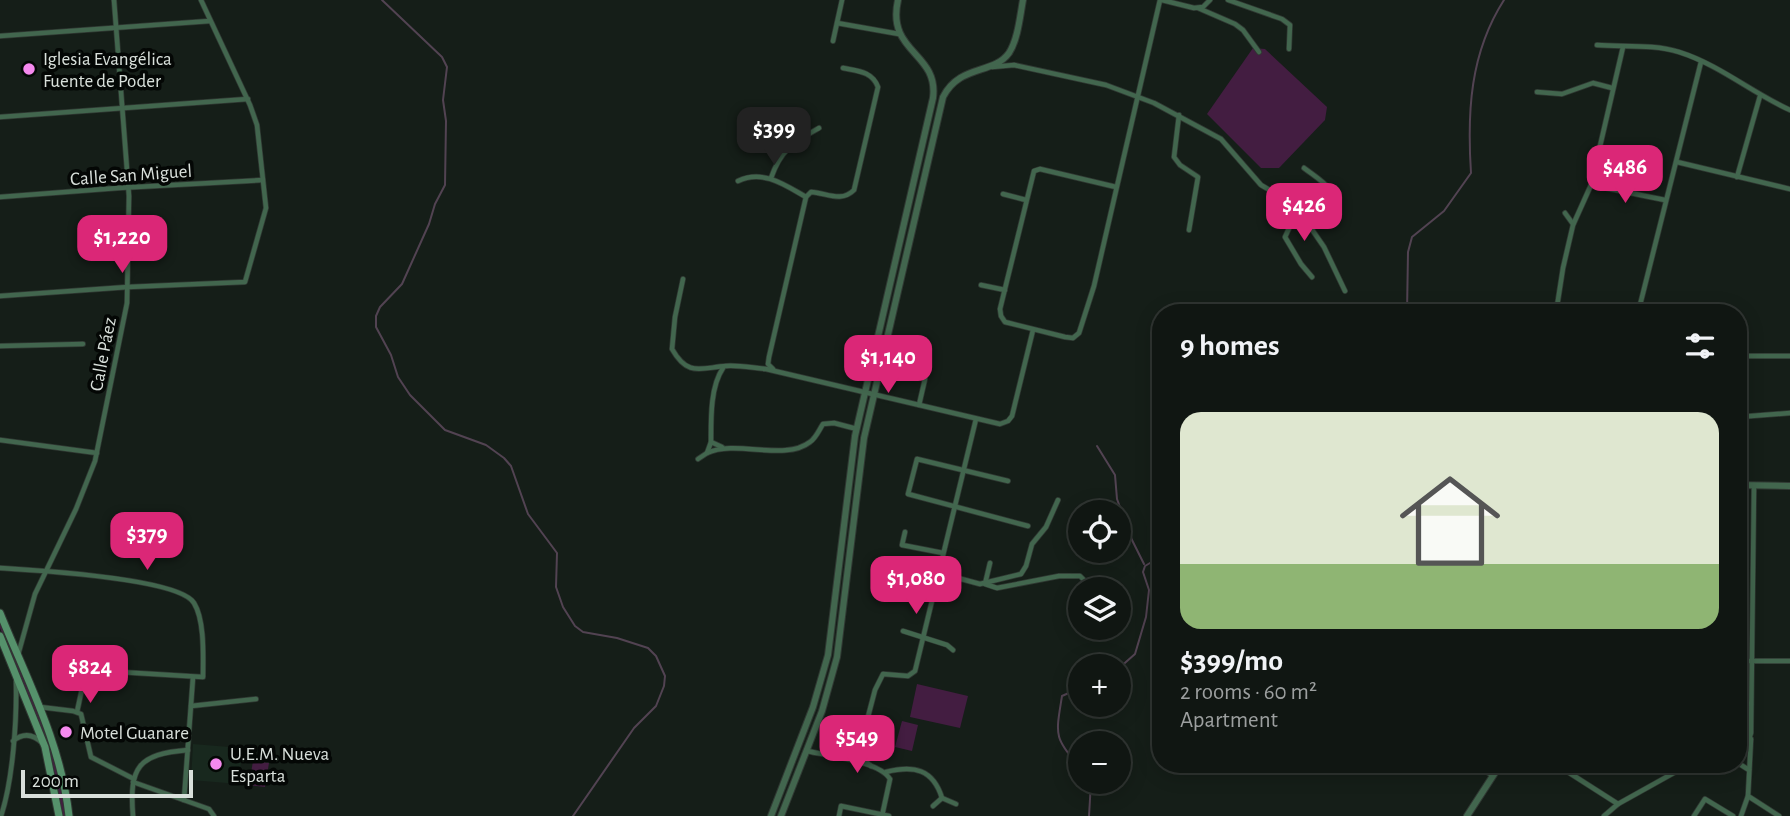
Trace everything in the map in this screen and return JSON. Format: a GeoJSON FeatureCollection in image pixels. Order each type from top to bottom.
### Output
{"type":"FeatureCollection","features":[{"type":"Feature","properties":{"kind":"main road"},"geometry":{"type":"LineString","coordinates":[[0,613],[58,754],[69,816]]}},
{"type":"Feature","properties":{"kind":"main road"},"geometry":{"type":"LineString","coordinates":[[0,636],[46,747],[59,816]]}},
{"type":"Feature","properties":{"kind":"street","name":"Calle Páez"},"geometry":{"type":"LineString","coordinates":[[18,656],[31,605],[76,509],[97,453],[127,303],[128,187],[114,0]]}},
{"type":"Feature","properties":{"kind":"street"},"geometry":{"type":"LineString","coordinates":[[0,296],[245,282],[265,214],[257,125],[248,99],[201,0]]}},
{"type":"Feature","properties":{"kind":"street"},"geometry":{"type":"LineString","coordinates":[[833,41],[842,0]]}},
{"type":"Feature","properties":{"kind":"street"},"geometry":{"type":"LineString","coordinates":[[771,816],[813,707],[828,655],[857,429],[934,92],[932,78],[925,63],[904,44],[899,34],[896,20],[898,0]]}},
{"type":"Feature","properties":{"kind":"street"},"geometry":{"type":"LineString","coordinates":[[781,816],[825,703],[837,657],[863,445],[943,97],[959,78],[1002,59],[1011,49],[1023,0]]}},
{"type":"Feature","properties":{"kind":"street"},"geometry":{"type":"LineString","coordinates":[[1116,187],[1040,169],[1034,172],[1004,290],[1001,316],[1005,321],[1032,330],[1073,338],[1079,333],[1094,286],[1161,0],[1198,8],[1235,24],[1243,30],[1259,52]]}},
{"type":"Feature","properties":{"kind":"street"},"geometry":{"type":"LineString","coordinates":[[1198,8],[1210,0]]}},
{"type":"Feature","properties":{"kind":"street"},"geometry":{"type":"LineString","coordinates":[[1228,0],[1272,15],[1290,25],[1289,49]]}},
{"type":"Feature","properties":{"kind":"street"},"geometry":{"type":"LineString","coordinates":[[0,36],[210,20]]}},
{"type":"Feature","properties":{"kind":"street"},"geometry":{"type":"LineString","coordinates":[[837,23],[899,34]]}},
{"type":"Feature","properties":{"kind":"street"},"geometry":{"type":"LineString","coordinates":[[1597,46],[1678,52],[1737,80],[1760,96],[1790,110]]}},
{"type":"Feature","properties":{"kind":"street"},"geometry":{"type":"LineString","coordinates":[[1557,304],[1573,225],[1591,185],[1623,47]]}},
{"type":"Feature","properties":{"kind":"street"},"geometry":{"type":"LineString","coordinates":[[1640,304],[1701,62]]}},
{"type":"Feature","properties":{"kind":"street"},"geometry":{"type":"LineString","coordinates":[[984,67],[1028,67],[1106,85],[1179,115],[1221,139],[1261,185],[1295,205],[1324,247],[1345,291]]}},
{"type":"Feature","properties":{"kind":"street"},"geometry":{"type":"LineString","coordinates":[[780,373],[768,364],[769,357],[806,197],[811,192],[841,198],[848,196],[853,190],[878,87],[874,77],[869,74],[843,68]]}},
{"type":"Feature","properties":{"kind":"street"},"geometry":{"type":"LineString","coordinates":[[1538,92],[1562,94],[1592,83],[1612,88]]}},
{"type":"Feature","properties":{"kind":"street"},"geometry":{"type":"LineString","coordinates":[[1737,177],[1760,96]]}},
{"type":"Feature","properties":{"kind":"street"},"geometry":{"type":"LineString","coordinates":[[0,117],[248,99]]}},
{"type":"Feature","properties":{"kind":"street"},"geometry":{"type":"LineString","coordinates":[[1179,115],[1174,158],[1198,177],[1189,230]]}},
{"type":"Feature","properties":{"kind":"street"},"geometry":{"type":"LineString","coordinates":[[771,179],[776,164],[790,145],[819,128]]}},
{"type":"Feature","properties":{"kind":"street"},"geometry":{"type":"LineString","coordinates":[[1677,162],[1790,189]]}},
{"type":"Feature","properties":{"kind":"street"},"geometry":{"type":"LineString","coordinates":[[1304,168],[1328,187],[1336,201],[1335,212],[1306,222]]}},
{"type":"Feature","properties":{"kind":"street"},"geometry":{"type":"LineString","coordinates":[[738,181],[746,177],[760,176],[806,197]]}},
{"type":"Feature","properties":{"kind":"street","name":"Calle San Miguel"},"geometry":{"type":"LineString","coordinates":[[0,197],[263,180]]}},
{"type":"Feature","properties":{"kind":"street"},"geometry":{"type":"LineString","coordinates":[[1591,185],[1665,201]]}},
{"type":"Feature","properties":{"kind":"street"},"geometry":{"type":"LineString","coordinates":[[1003,194],[1026,200]]}},
{"type":"Feature","properties":{"kind":"street"},"geometry":{"type":"LineString","coordinates":[[1298,209],[1286,237],[1301,264],[1312,277]]}},
{"type":"Feature","properties":{"kind":"street"},"geometry":{"type":"LineString","coordinates":[[1565,214],[1573,225]]}},
{"type":"Feature","properties":{"kind":"street"},"geometry":{"type":"LineString","coordinates":[[683,279],[672,349],[677,357],[692,369],[727,366],[766,369],[1000,424],[1012,416],[1032,330]]}},
{"type":"Feature","properties":{"kind":"street"},"geometry":{"type":"LineString","coordinates":[[981,285],[1004,290]]}},
{"type":"Feature","properties":{"kind":"street"},"geometry":{"type":"LineString","coordinates":[[0,346],[83,344]]}},
{"type":"Feature","properties":{"kind":"street"},"geometry":{"type":"LineString","coordinates":[[1747,356],[1790,356]]}},
{"type":"Feature","properties":{"kind":"street"},"geometry":{"type":"LineString","coordinates":[[707,453],[711,442],[710,418],[718,379],[721,370],[727,366]]}},
{"type":"Feature","properties":{"kind":"street"},"geometry":{"type":"LineString","coordinates":[[919,405],[925,379]]}},
{"type":"Feature","properties":{"kind":"street"},"geometry":{"type":"LineString","coordinates":[[1747,416],[1790,413]]}},
{"type":"Feature","properties":{"kind":"street"},"geometry":{"type":"LineString","coordinates":[[851,761],[858,755],[879,679],[883,674],[908,676],[915,671],[975,419]]}},
{"type":"Feature","properties":{"kind":"street"},"geometry":{"type":"LineString","coordinates":[[711,442],[723,447],[786,449],[806,445],[813,440],[822,424],[857,429]]}},
{"type":"Feature","properties":{"kind":"street"},"geometry":{"type":"LineString","coordinates":[[0,440],[97,453]]}},
{"type":"Feature","properties":{"kind":"street"},"geometry":{"type":"LineString","coordinates":[[698,459],[723,447]]}},
{"type":"Feature","properties":{"kind":"street"},"geometry":{"type":"LineString","coordinates":[[1008,481],[917,459],[908,494],[1028,526]]}},
{"type":"Feature","properties":{"kind":"street"},"geometry":{"type":"LineString","coordinates":[[1747,485],[1790,486]]}},
{"type":"Feature","properties":{"kind":"street"},"geometry":{"type":"LineString","coordinates":[[1741,816],[1748,796],[1751,733],[1754,485]]}},
{"type":"Feature","properties":{"kind":"street"},"geometry":{"type":"LineString","coordinates":[[985,584],[1021,574],[1032,544],[1046,527],[1058,500]]}},
{"type":"Feature","properties":{"kind":"street"},"geometry":{"type":"LineString","coordinates":[[905,532],[902,545],[943,553]]}},
{"type":"Feature","properties":{"kind":"street"},"geometry":{"type":"LineString","coordinates":[[985,584],[990,563]]}},
{"type":"Feature","properties":{"kind":"street"},"geometry":{"type":"LineString","coordinates":[[0,569],[46,570],[133,582],[188,596],[195,604],[201,631],[203,677],[86,670],[77,712]]}},
{"type":"Feature","properties":{"kind":"street"},"geometry":{"type":"LineString","coordinates":[[939,573],[997,588],[1059,576],[1081,577]]}},
{"type":"Feature","properties":{"kind":"street"},"geometry":{"type":"LineString","coordinates":[[903,631],[947,645],[953,650]]}},
{"type":"Feature","properties":{"kind":"street"},"geometry":{"type":"LineString","coordinates":[[1747,661],[1790,661]]}},
{"type":"Feature","properties":{"kind":"street"},"geometry":{"type":"LineString","coordinates":[[1,813],[8,787],[13,742],[15,673]]}},
{"type":"Feature","properties":{"kind":"street"},"geometry":{"type":"LineString","coordinates":[[184,800],[193,677]]}},
{"type":"Feature","properties":{"kind":"street"},"geometry":{"type":"LineString","coordinates":[[191,706],[256,699]]}},
{"type":"Feature","properties":{"kind":"street"},"geometry":{"type":"LineString","coordinates":[[40,707],[77,712],[82,717],[91,757],[134,781],[209,809],[214,816]]}},
{"type":"Feature","properties":{"kind":"street"},"geometry":{"type":"LineString","coordinates":[[1747,745],[1751,733]]}},
{"type":"Feature","properties":{"kind":"street"},"geometry":{"type":"LineString","coordinates":[[13,742],[21,736],[29,735],[46,747]]}},
{"type":"Feature","properties":{"kind":"street"},"geometry":{"type":"LineString","coordinates":[[133,816],[134,781],[141,766],[152,756],[166,751],[188,750]]}},
{"type":"Feature","properties":{"kind":"street"},"geometry":{"type":"LineString","coordinates":[[807,751],[886,772],[899,769],[926,772],[935,778],[942,797],[956,804]]}},
{"type":"Feature","properties":{"kind":"street"},"geometry":{"type":"LineString","coordinates":[[858,755],[871,766]]}},
{"type":"Feature","properties":{"kind":"street"},"geometry":{"type":"LineString","coordinates":[[839,816],[841,806],[885,816],[890,779],[886,772]]}},
{"type":"Feature","properties":{"kind":"street"},"geometry":{"type":"LineString","coordinates":[[1489,773],[1493,776]]}},
{"type":"Feature","properties":{"kind":"street"},"geometry":{"type":"LineString","coordinates":[[1467,816],[1495,773]]}},
{"type":"Feature","properties":{"kind":"street"},"geometry":{"type":"LineString","coordinates":[[1570,773],[1618,804]]}},
{"type":"Feature","properties":{"kind":"street"},"geometry":{"type":"LineString","coordinates":[[1604,816],[1618,804],[1674,773]]}},
{"type":"Feature","properties":{"kind":"street"},"geometry":{"type":"LineString","coordinates":[[1748,796],[1779,816]]}},
{"type":"Feature","properties":{"kind":"street"},"geometry":{"type":"LineString","coordinates":[[933,806],[942,797]]}},
{"type":"Feature","properties":{"kind":"street"},"geometry":{"type":"LineString","coordinates":[[1694,816],[1705,799],[1733,816]]}},
{"type":"Feature","properties":{"kind":"shaded area"},"geometry":{"type":"Polygon","coordinates":[[[1253,48],[1265,49],[1327,107],[1325,120],[1279,168],[1261,168],[1207,114],[1253,48]]]}},
{"type":"Feature","properties":{"kind":"shaded area"},"geometry":{"type":"Polygon","coordinates":[[[0,621],[48,740],[66,816],[62,816],[48,746],[0,628],[0,621]]]}},
{"type":"Feature","properties":{"kind":"shaded area"},"geometry":{"type":"Polygon","coordinates":[[[917,684],[968,696],[960,728],[910,717],[917,684]]]}},
{"type":"Feature","properties":{"kind":"shaded area"},"geometry":{"type":"Polygon","coordinates":[[[902,721],[918,725],[912,751],[895,747],[902,721]]]}},
{"type":"Feature","properties":{"kind":"shaded area","name":"U.E.M. Nueva Esparta"},"geometry":{"type":"Polygon","coordinates":[[[193,744],[242,748],[239,784],[191,780],[193,744]]]}},
{"type":"Feature","properties":{"kind":"shaded area"},"geometry":{"type":"Polygon","coordinates":[[[253,761],[269,763],[265,787],[249,785],[253,761]]]}},
{"type":"Feature","properties":{"kind":"waterway"},"geometry":{"type":"LineString","coordinates":[[382,0],[442,57],[447,67],[443,100],[446,121],[445,185],[402,284],[380,307],[376,316],[376,327],[391,355],[398,377],[410,395],[445,430],[486,445],[511,466],[528,514],[557,553],[556,587],[563,607],[575,626],[583,632],[617,638],[648,648],[656,656],[665,676],[656,706],[634,728],[573,816]]}},
{"type":"Feature","properties":{"kind":"waterway"},"geometry":{"type":"LineString","coordinates":[[1407,304],[1408,252],[1412,237],[1444,211],[1471,173],[1473,84],[1484,41],[1504,0]]}},
{"type":"Feature","properties":{"kind":"waterway"},"geometry":{"type":"LineString","coordinates":[[1097,446],[1115,475],[1117,499],[1144,564]]}},
{"type":"Feature","properties":{"kind":"waterway"},"geometry":{"type":"LineString","coordinates":[[1131,658],[1135,654],[1146,617],[1149,590],[1143,572],[1145,566],[1152,562]]}},
{"type":"Feature","properties":{"kind":"waterway"},"geometry":{"type":"LineString","coordinates":[[1068,693],[1062,696],[1058,719],[1061,742],[1068,753]]}},
{"type":"Feature","properties":{"kind":"waterway"},"geometry":{"type":"LineString","coordinates":[[1089,816],[1090,794]]}},
{"type":"Feature","properties":{"kind":"place","name":"Iglesia Evangélica Fuente de Poder"},"geometry":{"type":"Point","coordinates":[29,69]}},
{"type":"Feature","properties":{"kind":"place","name":"Motel Guanare"},"geometry":{"type":"Point","coordinates":[66,732]}},
{"type":"Feature","properties":{"kind":"place","name":"U.E.M. Nueva Esparta"},"geometry":{"type":"Point","coordinates":[216,764]}}]}
